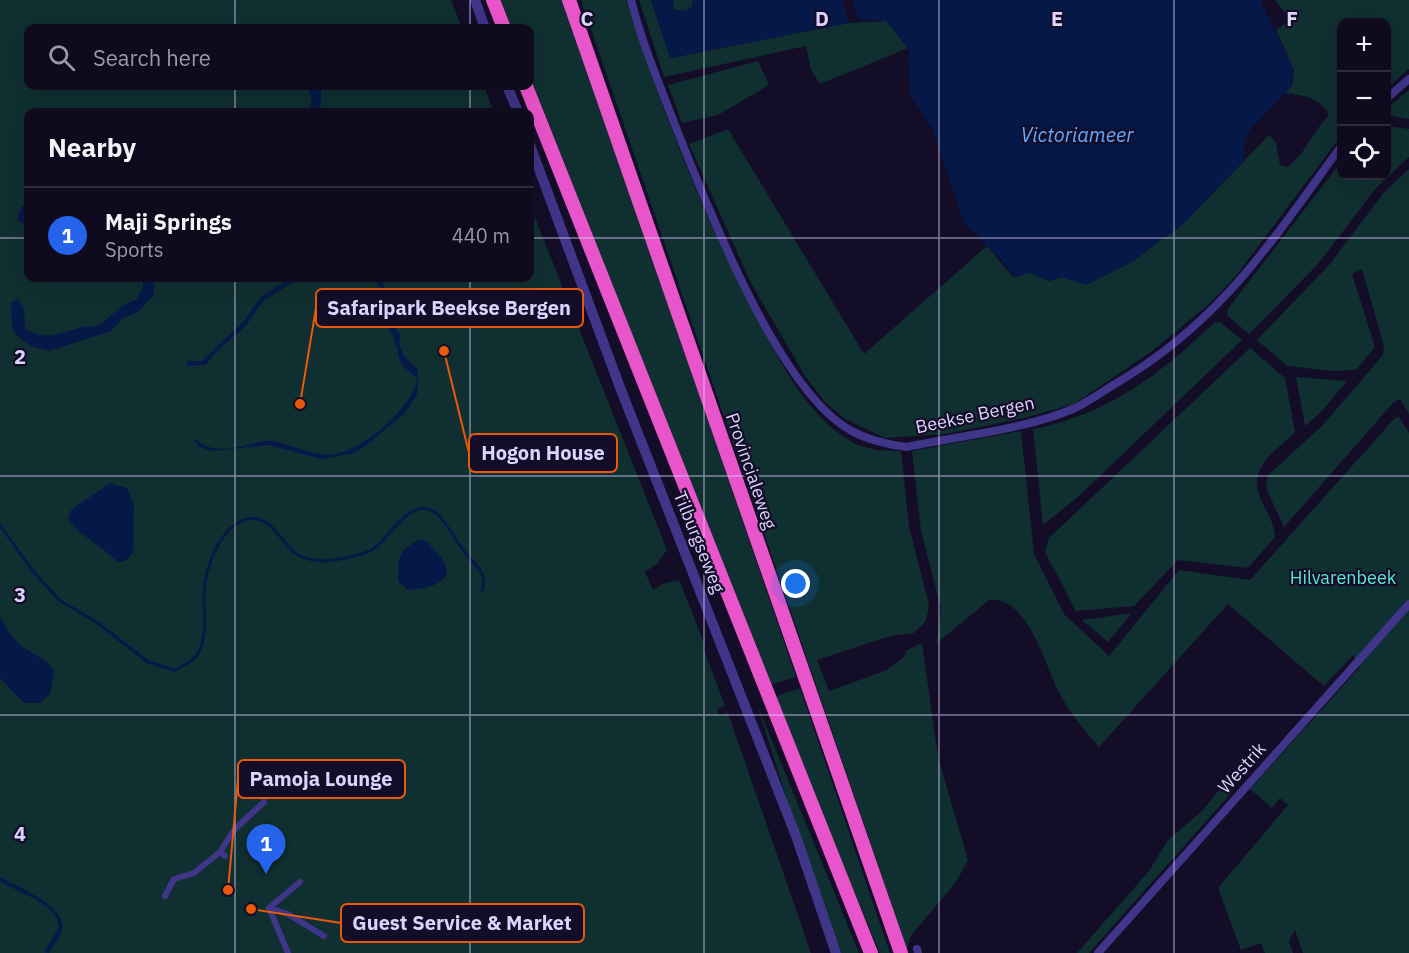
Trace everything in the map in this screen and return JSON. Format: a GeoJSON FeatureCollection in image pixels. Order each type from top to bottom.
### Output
{"type":"FeatureCollection","features":[{"type":"Feature","properties":{"kind":"highway"},"geometry":{"type":"LineString","coordinates":[[493,0],[502,24]]}},
{"type":"Feature","properties":{"kind":"highway","name":"Provincialeweg"},"geometry":{"type":"LineString","coordinates":[[569,0],[901,953]]}},
{"type":"Feature","properties":{"kind":"highway"},"geometry":{"type":"LineString","coordinates":[[528,90],[871,953]]}},
{"type":"Feature","properties":{"kind":"street"},"geometry":{"type":"LineString","coordinates":[[475,0],[484,24]]}},
{"type":"Feature","properties":{"kind":"street","name":"Beekse Bergen"},"geometry":{"type":"LineString","coordinates":[[631,0],[640,33],[712,218],[765,323],[794,373],[824,409],[850,430],[898,446],[906,447],[1026,422],[1075,408],[1147,365],[1193,328],[1241,281],[1337,150]]}},
{"type":"Feature","properties":{"kind":"street"},"geometry":{"type":"LineString","coordinates":[[1391,95],[1409,79]]}},
{"type":"Feature","properties":{"kind":"street"},"geometry":{"type":"LineString","coordinates":[[509,90],[516,108]]}},
{"type":"Feature","properties":{"kind":"street","name":"Tilburgseweg"},"geometry":{"type":"LineString","coordinates":[[534,156],[621,390],[791,825],[836,953]]}},
{"type":"Feature","properties":{"kind":"street","name":"Westrik"},"geometry":{"type":"LineString","coordinates":[[1098,953],[1409,604]]}},
{"type":"Feature","properties":{"kind":"street"},"geometry":{"type":"LineString","coordinates":[[165,896],[174,879],[194,873],[222,854],[234,830],[264,802]]}},
{"type":"Feature","properties":{"kind":"street"},"geometry":{"type":"LineString","coordinates":[[269,908],[300,882]]}},
{"type":"Feature","properties":{"kind":"street"},"geometry":{"type":"LineString","coordinates":[[269,908],[288,914],[324,936]]}},
{"type":"Feature","properties":{"kind":"street"},"geometry":{"type":"LineString","coordinates":[[269,908],[288,953]]}},
{"type":"Feature","properties":{"kind":"green space"},"geometry":{"type":"Polygon","coordinates":[[[0,0],[451,0],[460,24],[24,24],[24,90],[486,90],[492,108],[24,108],[24,282],[534,282],[534,215],[667,550],[657,564],[645,572],[653,590],[662,584],[679,580],[705,645],[703,647],[725,706],[717,709],[719,715],[728,713],[811,953],[0,953],[0,0]]]}},
{"type":"Feature","properties":{"kind":"green space"},"geometry":{"type":"Polygon","coordinates":[[[501,0],[564,0],[796,677],[770,685],[534,86],[534,24],[510,24],[501,0]]]}},
{"type":"Feature","properties":{"kind":"green space"},"geometry":{"type":"Polygon","coordinates":[[[581,0],[626,0],[684,161],[718,239],[736,278],[796,386],[821,417],[852,442],[876,450],[901,451],[909,526],[929,605],[926,621],[914,633],[890,636],[817,660],[829,691],[887,670],[904,657],[907,650],[922,643],[938,757],[968,860],[956,882],[910,937],[907,950],[581,0]]]}},
{"type":"Feature","properties":{"kind":"green space"},"geometry":{"type":"Polygon","coordinates":[[[639,0],[651,0],[671,58],[849,23],[886,21],[908,48],[820,84],[811,70],[806,46],[664,77],[639,0]]]}},
{"type":"Feature","properties":{"kind":"green space"},"geometry":{"type":"Polygon","coordinates":[[[673,0],[692,0],[693,6],[685,11],[674,10],[673,0]]]}},
{"type":"Feature","properties":{"kind":"green space"},"geometry":{"type":"Polygon","coordinates":[[[1275,0],[1409,0],[1409,69],[1391,85],[1391,18],[1337,18],[1337,141],[1235,277],[1209,304],[1151,352],[1074,404],[1024,418],[945,434],[885,438],[845,419],[825,402],[805,376],[751,283],[689,144],[728,129],[864,354],[987,246],[1013,277],[1031,273],[1049,281],[1062,277],[1086,285],[1132,262],[1183,224],[1269,135],[1276,143],[1280,165],[1287,167],[1294,162],[1329,115],[1326,109],[1316,101],[1305,96],[1285,93],[1292,86],[1294,70],[1276,30],[1286,23],[1287,15],[1275,0]]]}},
{"type":"Feature","properties":{"kind":"green space"},"geometry":{"type":"Polygon","coordinates":[[[758,61],[769,85],[718,115],[682,123],[668,85],[758,61]]]}},
{"type":"Feature","properties":{"kind":"green space"},"geometry":{"type":"Polygon","coordinates":[[[1409,90],[1409,119],[1391,116],[1391,105],[1409,90]]]}},
{"type":"Feature","properties":{"kind":"green space"},"geometry":{"type":"Polygon","coordinates":[[[1391,127],[1409,129],[1409,157],[1391,174],[1391,127]]]}},
{"type":"Feature","properties":{"kind":"green space"},"geometry":{"type":"Polygon","coordinates":[[[1337,167],[1337,180],[1385,180],[1318,264],[1249,334],[1228,316],[1227,310],[1337,167]]]}},
{"type":"Feature","properties":{"kind":"green space"},"geometry":{"type":"Polygon","coordinates":[[[1409,169],[1409,414],[1400,399],[1393,403],[1284,527],[1266,488],[1268,475],[1321,427],[1383,355],[1384,346],[1362,269],[1352,274],[1375,347],[1356,370],[1331,371],[1287,366],[1257,340],[1330,264],[1385,191],[1409,169]]]}},
{"type":"Feature","properties":{"kind":"green space"},"geometry":{"type":"Polygon","coordinates":[[[1220,322],[1242,340],[1079,496],[1043,525],[1033,429],[1060,422],[1109,403],[1153,375],[1214,323],[1220,322]]]}},
{"type":"Feature","properties":{"kind":"green space"},"geometry":{"type":"Polygon","coordinates":[[[1250,348],[1285,378],[1295,432],[1264,462],[1257,479],[1258,490],[1272,523],[1275,537],[1248,568],[1178,560],[1134,606],[1076,611],[1045,552],[1049,538],[1250,348]]]}},
{"type":"Feature","properties":{"kind":"green space"},"geometry":{"type":"Polygon","coordinates":[[[1296,377],[1347,381],[1323,410],[1305,426],[1296,377]]]}},
{"type":"Feature","properties":{"kind":"green space","name":"Hilvarenbeek"},"geometry":{"type":"Polygon","coordinates":[[[1399,417],[1409,433],[1409,953],[1303,953],[1295,930],[1289,941],[1293,953],[1265,953],[1261,943],[1241,950],[1218,888],[1288,805],[1280,798],[1272,808],[1250,789],[1360,667],[1353,655],[1324,686],[1228,604],[1099,747],[1067,705],[1033,633],[1014,609],[1003,602],[989,600],[937,643],[941,608],[921,531],[912,451],[1021,431],[1034,554],[1064,614],[1109,656],[1179,570],[1250,580],[1395,418],[1399,417]]]}},
{"type":"Feature","properties":{"kind":"green space"},"geometry":{"type":"Polygon","coordinates":[[[1132,613],[1108,642],[1082,620],[1132,613]]]}},
{"type":"Feature","properties":{"kind":"green space"},"geometry":{"type":"Polygon","coordinates":[[[800,688],[890,953],[880,953],[805,776],[775,697],[800,688]]]}},
{"type":"Feature","properties":{"kind":"green space"},"geometry":{"type":"Polygon","coordinates":[[[757,704],[859,953],[841,953],[790,809],[757,704]]]}},
{"type":"Feature","properties":{"kind":"green space"},"geometry":{"type":"Polygon","coordinates":[[[1224,784],[1233,791],[1089,953],[1077,953],[1149,871],[1168,840],[1203,810],[1224,784]]]}},
{"type":"Feature","properties":{"kind":"water"},"geometry":{"type":"Polygon","coordinates":[[[651,0],[673,0],[674,10],[685,11],[692,6],[692,0],[842,0],[849,23],[670,58],[651,0]]]}},
{"type":"Feature","properties":{"kind":"water","name":"Victoriameer"},"geometry":{"type":"Polygon","coordinates":[[[852,0],[1260,0],[1294,70],[1292,86],[1250,130],[1244,143],[1243,162],[1183,224],[1132,262],[1086,285],[1062,277],[1049,281],[1031,273],[1013,277],[1006,265],[964,222],[933,130],[910,95],[908,48],[886,21],[858,19],[852,0]]]}},
{"type":"Feature","properties":{"kind":"water"},"geometry":{"type":"Polygon","coordinates":[[[309,90],[322,90],[320,108],[309,108],[312,99],[309,90]]]}},
{"type":"Feature","properties":{"kind":"water"},"geometry":{"type":"Polygon","coordinates":[[[24,205],[24,224],[17,220],[24,205]]]}},
{"type":"Feature","properties":{"kind":"water"},"geometry":{"type":"Polygon","coordinates":[[[142,282],[154,282],[154,295],[138,312],[123,318],[111,331],[49,351],[31,346],[18,337],[12,327],[11,303],[17,299],[24,308],[25,329],[40,335],[54,335],[97,325],[126,304],[136,300],[143,288],[142,282]]]}},
{"type":"Feature","properties":{"kind":"water"},"geometry":{"type":"Polygon","coordinates":[[[284,282],[293,282],[264,300],[245,327],[222,346],[205,365],[187,366],[188,361],[202,361],[244,321],[261,297],[284,282]]]}},
{"type":"Feature","properties":{"kind":"water"},"geometry":{"type":"Polygon","coordinates":[[[376,282],[382,282],[386,292],[389,301],[389,317],[400,335],[401,350],[418,369],[417,395],[405,413],[364,447],[351,454],[321,459],[269,445],[212,451],[200,447],[194,441],[195,438],[202,444],[219,449],[270,441],[327,455],[353,448],[382,429],[405,404],[417,379],[401,364],[393,334],[385,326],[381,288],[376,282]]]}},
{"type":"Feature","properties":{"kind":"water"},"geometry":{"type":"Polygon","coordinates":[[[110,483],[127,488],[134,504],[133,552],[124,561],[118,562],[68,520],[71,510],[110,483]]]}},
{"type":"Feature","properties":{"kind":"water"},"geometry":{"type":"Polygon","coordinates":[[[420,540],[427,541],[445,564],[447,571],[441,581],[435,584],[421,589],[408,590],[398,581],[400,556],[412,544],[420,540]]]}},
{"type":"Feature","properties":{"kind":"water"},"geometry":{"type":"Polygon","coordinates":[[[0,616],[16,641],[44,660],[54,670],[50,694],[40,703],[24,703],[0,678],[0,616]]]}},
{"type":"Feature","properties":{"kind":"water"},"geometry":{"type":"Polygon","coordinates":[[[0,877],[39,898],[56,912],[61,920],[62,929],[49,953],[44,952],[59,928],[57,919],[37,900],[8,886],[0,881],[0,877]]]}},
{"type":"Feature","properties":{"kind":"waterway"},"geometry":{"type":"LineString","coordinates":[[0,525],[32,570],[59,600],[95,621],[148,662],[174,670],[192,660],[201,647],[204,632],[205,583],[213,555],[229,530],[247,519],[265,522],[298,555],[311,560],[325,561],[369,551],[411,512],[420,508],[429,509],[442,519],[483,575],[482,590]]}},
{"type":"Feature","properties":{"kind":"place","name":"Hogon House"},"geometry":{"type":"Point","coordinates":[444,351]}},
{"type":"Feature","properties":{"kind":"place","name":"Safaripark Beekse Bergen"},"geometry":{"type":"Point","coordinates":[300,404]}},
{"type":"Feature","properties":{"kind":"place","name":"Maji Springs"},"geometry":{"type":"Point","coordinates":[266,874]}},
{"type":"Feature","properties":{"kind":"place","name":"Pamoja Lounge"},"geometry":{"type":"Point","coordinates":[228,890]}},
{"type":"Feature","properties":{"kind":"place","name":"Guest Service & Market"},"geometry":{"type":"Point","coordinates":[251,909]}}]}
